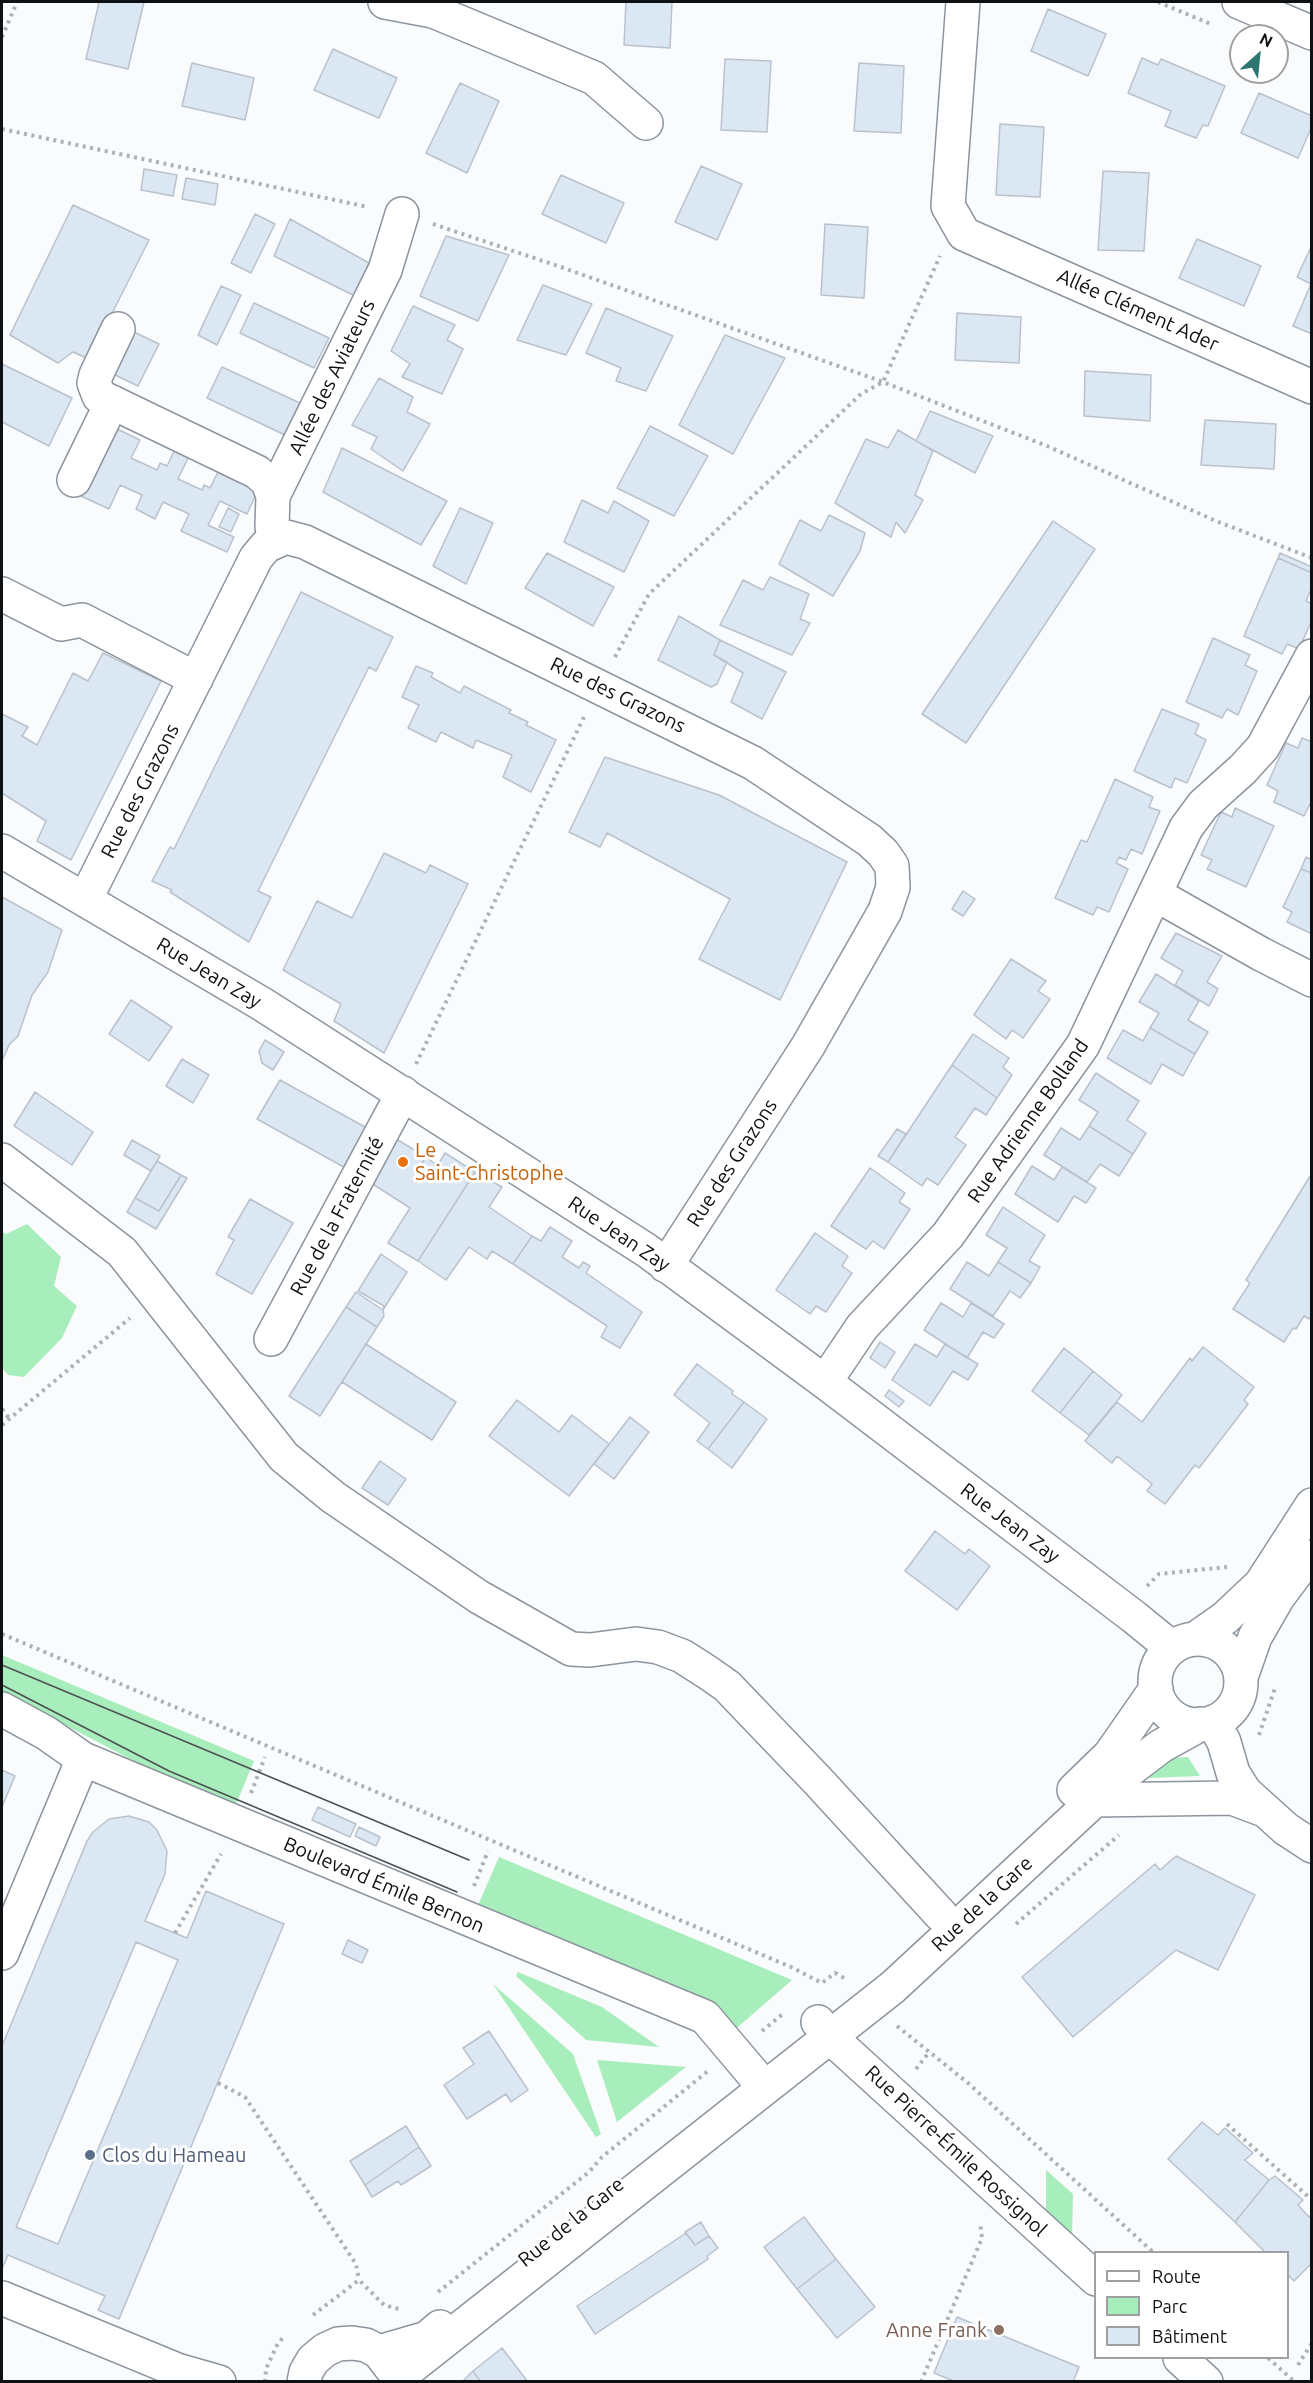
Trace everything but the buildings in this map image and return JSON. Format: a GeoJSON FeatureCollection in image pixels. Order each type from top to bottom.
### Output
{"type":"FeatureCollection","features":[{"type":"Feature","properties":{"kind":"street"},"geometry":{"type":"LineString","coordinates":[[385,2],[433,6],[594,78],[646,123]]}},
{"type":"Feature","properties":{"kind":"street"},"geometry":{"type":"LineString","coordinates":[[963,2],[948,206],[964,234]]}},
{"type":"Feature","properties":{"kind":"street"},"geometry":{"type":"LineString","coordinates":[[1239,2],[1311,33]]}},
{"type":"Feature","properties":{"kind":"street","name":"Allée des Aviateurs"},"geometry":{"type":"LineString","coordinates":[[274,541],[273,496],[385,270],[402,214]]}},
{"type":"Feature","properties":{"kind":"street","name":"Allée Clément Ader"},"geometry":{"type":"LineString","coordinates":[[964,234],[1311,387]]}},
{"type":"Feature","properties":{"kind":"street"},"geometry":{"type":"LineString","coordinates":[[118,330],[96,375],[94,383],[99,396],[257,472],[268,482],[273,496]]}},
{"type":"Feature","properties":{"kind":"street"},"geometry":{"type":"LineString","coordinates":[[74,480],[112,402]]}},
{"type":"Feature","properties":{"kind":"street","name":"Rue des Grazons"},"geometry":{"type":"LineString","coordinates":[[85,900],[256,558],[266,546],[286,537],[305,542],[753,763],[869,840],[883,853],[891,866],[893,887],[885,911],[808,1046],[666,1266]]}},
{"type":"Feature","properties":{"kind":"street"},"geometry":{"type":"LineString","coordinates":[[2,594],[61,624],[82,620],[196,679]]}},
{"type":"Feature","properties":{"kind":"street","name":"Rue Adrienne Bolland"},"geometry":{"type":"LineString","coordinates":[[825,1382],[862,1327],[948,1235],[1083,1045],[1186,828],[1203,805],[1243,769],[1263,747],[1311,656]]}},
{"type":"Feature","properties":{"kind":"street","name":"Rue Jean Zay"},"geometry":{"type":"LineString","coordinates":[[2,851],[262,1004],[409,1080],[825,1382],[1134,1617],[1183,1644]]}},
{"type":"Feature","properties":{"kind":"street"},"geometry":{"type":"LineString","coordinates":[[1155,894],[1311,980]]}},
{"type":"Feature","properties":{"kind":"street","name":"Rue de la Fraternité"},"geometry":{"type":"LineString","coordinates":[[271,1339],[409,1080]]}},
{"type":"Feature","properties":{"kind":"street"},"geometry":{"type":"LineString","coordinates":[[2,1160],[122,1252],[284,1457],[333,1497],[479,1597],[571,1649],[590,1650],[636,1644],[658,1647],[682,1656],[707,1672],[726,1686],[818,1781],[941,1915]]}},
{"type":"Feature","properties":{"kind":"street"},"geometry":{"type":"LineString","coordinates":[[1311,1505],[1261,1584],[1225,1618],[1183,1644],[1158,1666],[1156,1689],[1160,1701],[1172,1715],[1189,1723],[1207,1723],[1225,1715],[1235,1704],[1240,1691],[1241,1677],[1255,1637],[1278,1597],[1311,1557]]}},
{"type":"Feature","properties":{"kind":"street"},"geometry":{"type":"LineString","coordinates":[[1183,1644],[1208,1639],[1224,1649],[1238,1663],[1241,1677]]}},
{"type":"Feature","properties":{"kind":"street","name":"Rue de la Gare"},"geometry":{"type":"LineString","coordinates":[[304,2382],[306,2372],[313,2360],[325,2350],[338,2344],[366,2345],[390,2371],[751,2071],[886,1967],[1100,1765],[1156,1689]]}},
{"type":"Feature","properties":{"kind":"street","name":"Boulevard Émile Bernon"},"geometry":{"type":"LineString","coordinates":[[2,1709],[46,1733],[83,1759],[705,2017],[751,2071]]}},
{"type":"Feature","properties":{"kind":"street"},"geometry":{"type":"LineString","coordinates":[[1207,1723],[1224,1742],[1233,1773],[1245,1792],[1264,1810],[1311,1846]]}},
{"type":"Feature","properties":{"kind":"street","name":"Rue de la Gare"},"geometry":{"type":"LineString","coordinates":[[812,2023],[893,1987],[1115,1781],[1161,1746],[1207,1723]]}},
{"type":"Feature","properties":{"kind":"street"},"geometry":{"type":"LineString","coordinates":[[2,1953],[83,1759]]}},
{"type":"Feature","properties":{"kind":"street"},"geometry":{"type":"LineString","coordinates":[[1094,1800],[1238,1799],[1264,1810]]}},
{"type":"Feature","properties":{"kind":"street","name":"Rue Pierre-Émile Rossignol"},"geometry":{"type":"LineString","coordinates":[[812,2023],[995,2186],[1094,2278]]}},
{"type":"Feature","properties":{"kind":"street"},"geometry":{"type":"LineString","coordinates":[[2,2298],[177,2370],[219,2382]]}},
{"type":"Feature","properties":{"kind":"street"},"geometry":{"type":"LineString","coordinates":[[1181,2359],[1206,2382]]}},
{"type":"Feature","properties":{"kind":"path"},"geometry":{"type":"LineString","coordinates":[[2,37],[17,2]]}},
{"type":"Feature","properties":{"kind":"path"},"geometry":{"type":"LineString","coordinates":[[1158,2],[1220,28]]}},
{"type":"Feature","properties":{"kind":"path"},"geometry":{"type":"LineString","coordinates":[[2,129],[402,214],[561,267],[883,382],[1047,446],[1216,521],[1311,558]]}},
{"type":"Feature","properties":{"kind":"path"},"geometry":{"type":"LineString","coordinates":[[409,1080],[599,686],[649,594],[861,394],[883,382],[944,247],[964,234]]}},
{"type":"Feature","properties":{"kind":"path"},"geometry":{"type":"LineString","coordinates":[[2,1425],[156,1296]]}},
{"type":"Feature","properties":{"kind":"path"},"geometry":{"type":"LineString","coordinates":[[2,1409],[9,1418]]}},
{"type":"Feature","properties":{"kind":"path"},"geometry":{"type":"LineString","coordinates":[[1140,1593],[1159,1574],[1228,1567]]}},
{"type":"Feature","properties":{"kind":"path"},"geometry":{"type":"LineString","coordinates":[[2,1634],[791,1966],[822,1983]]}},
{"type":"Feature","properties":{"kind":"path"},"geometry":{"type":"LineString","coordinates":[[1259,1745],[1258,1737],[1275,1694],[1276,1685]]}},
{"type":"Feature","properties":{"kind":"path"},"geometry":{"type":"LineString","coordinates":[[247,1803],[265,1757]]}},
{"type":"Feature","properties":{"kind":"path"},"geometry":{"type":"LineString","coordinates":[[1012,1928],[1125,1830]]}},
{"type":"Feature","properties":{"kind":"path"},"geometry":{"type":"LineString","coordinates":[[472,1890],[488,1851]]}},
{"type":"Feature","properties":{"kind":"path"},"geometry":{"type":"LineString","coordinates":[[175,1933],[222,1853]]}},
{"type":"Feature","properties":{"kind":"path"},"geometry":{"type":"LineString","coordinates":[[814,1989],[835,1973]]}},
{"type":"Feature","properties":{"kind":"path"},"geometry":{"type":"LineString","coordinates":[[432,2297],[589,2172],[602,2157],[693,2082],[751,2071],[812,2023]]}},
{"type":"Feature","properties":{"kind":"path"},"geometry":{"type":"LineString","coordinates":[[894,2024],[968,2083],[1151,2251]]}},
{"type":"Feature","properties":{"kind":"path"},"geometry":{"type":"LineString","coordinates":[[218,2083],[245,2097],[356,2264],[359,2280],[384,2305],[405,2310]]}},
{"type":"Feature","properties":{"kind":"path"},"geometry":{"type":"LineString","coordinates":[[1227,2124],[1311,2199]]}},
{"type":"Feature","properties":{"kind":"path"},"geometry":{"type":"LineString","coordinates":[[921,2382],[982,2238],[978,2204],[995,2186]]}},
{"type":"Feature","properties":{"kind":"path"},"geometry":{"type":"LineString","coordinates":[[311,2316],[359,2280]]}},
{"type":"Feature","properties":{"kind":"path"},"geometry":{"type":"LineString","coordinates":[[265,2382],[266,2369],[278,2343],[285,2337]]}},
{"type":"Feature","properties":{"kind":"path"},"geometry":{"type":"LineString","coordinates":[[1298,2365],[1311,2343]]}},
{"type":"Feature","properties":{"kind":"path"},"geometry":{"type":"LineString","coordinates":[[1270,2359],[1295,2382]]}},
{"type":"Feature","properties":{"kind":"green space"},"geometry":{"type":"Polygon","coordinates":[[[27,1224],[61,1257],[54,1286],[77,1306],[62,1338],[24,1377],[8,1375],[2,1368],[2,1232],[6,1234],[27,1224]]]}},
{"type":"Feature","properties":{"kind":"green space"},"geometry":{"type":"Polygon","coordinates":[[[2,1655],[254,1761],[235,1807],[157,1773],[2,1692],[2,1655]]]}},
{"type":"Feature","properties":{"kind":"green space"},"geometry":{"type":"Polygon","coordinates":[[[1188,1757],[1200,1776],[1149,1778],[1148,1774],[1171,1758],[1188,1757]]]}},
{"type":"Feature","properties":{"kind":"green space"},"geometry":{"type":"Polygon","coordinates":[[[499,1857],[792,1980],[731,2033],[475,1912],[499,1857]]]}},
{"type":"Feature","properties":{"kind":"green space"},"geometry":{"type":"Polygon","coordinates":[[[518,1972],[602,2007],[659,2047],[586,2040],[516,1976],[518,1972]]]}},
{"type":"Feature","properties":{"kind":"green space"},"geometry":{"type":"Polygon","coordinates":[[[493,1984],[573,2054],[601,2134],[596,2137],[493,1984]]]}},
{"type":"Feature","properties":{"kind":"green space"},"geometry":{"type":"Polygon","coordinates":[[[597,2060],[686,2067],[617,2122],[597,2060]]]}},
{"type":"Feature","properties":{"kind":"green space"},"geometry":{"type":"Polygon","coordinates":[[[1046,2170],[1073,2194],[1072,2240],[1046,2216],[1046,2170]]]}},
{"type":"Feature","properties":{"kind":"tram line"},"geometry":{"type":"LineString","coordinates":[[2,1665],[469,1860]]}},
{"type":"Feature","properties":{"kind":"tram line"},"geometry":{"type":"LineString","coordinates":[[2,1685],[169,1771],[457,1892]]}},
{"type":"Feature","properties":{"kind":"place","name":"Le Saint-Christophe"},"geometry":{"type":"Point","coordinates":[403,1162]}},
{"type":"Feature","properties":{"kind":"place","name":"Clos du Hameau"},"geometry":{"type":"Point","coordinates":[90,2155]}},
{"type":"Feature","properties":{"kind":"place","name":"Anne Frank"},"geometry":{"type":"Point","coordinates":[999,2330]}}]}
